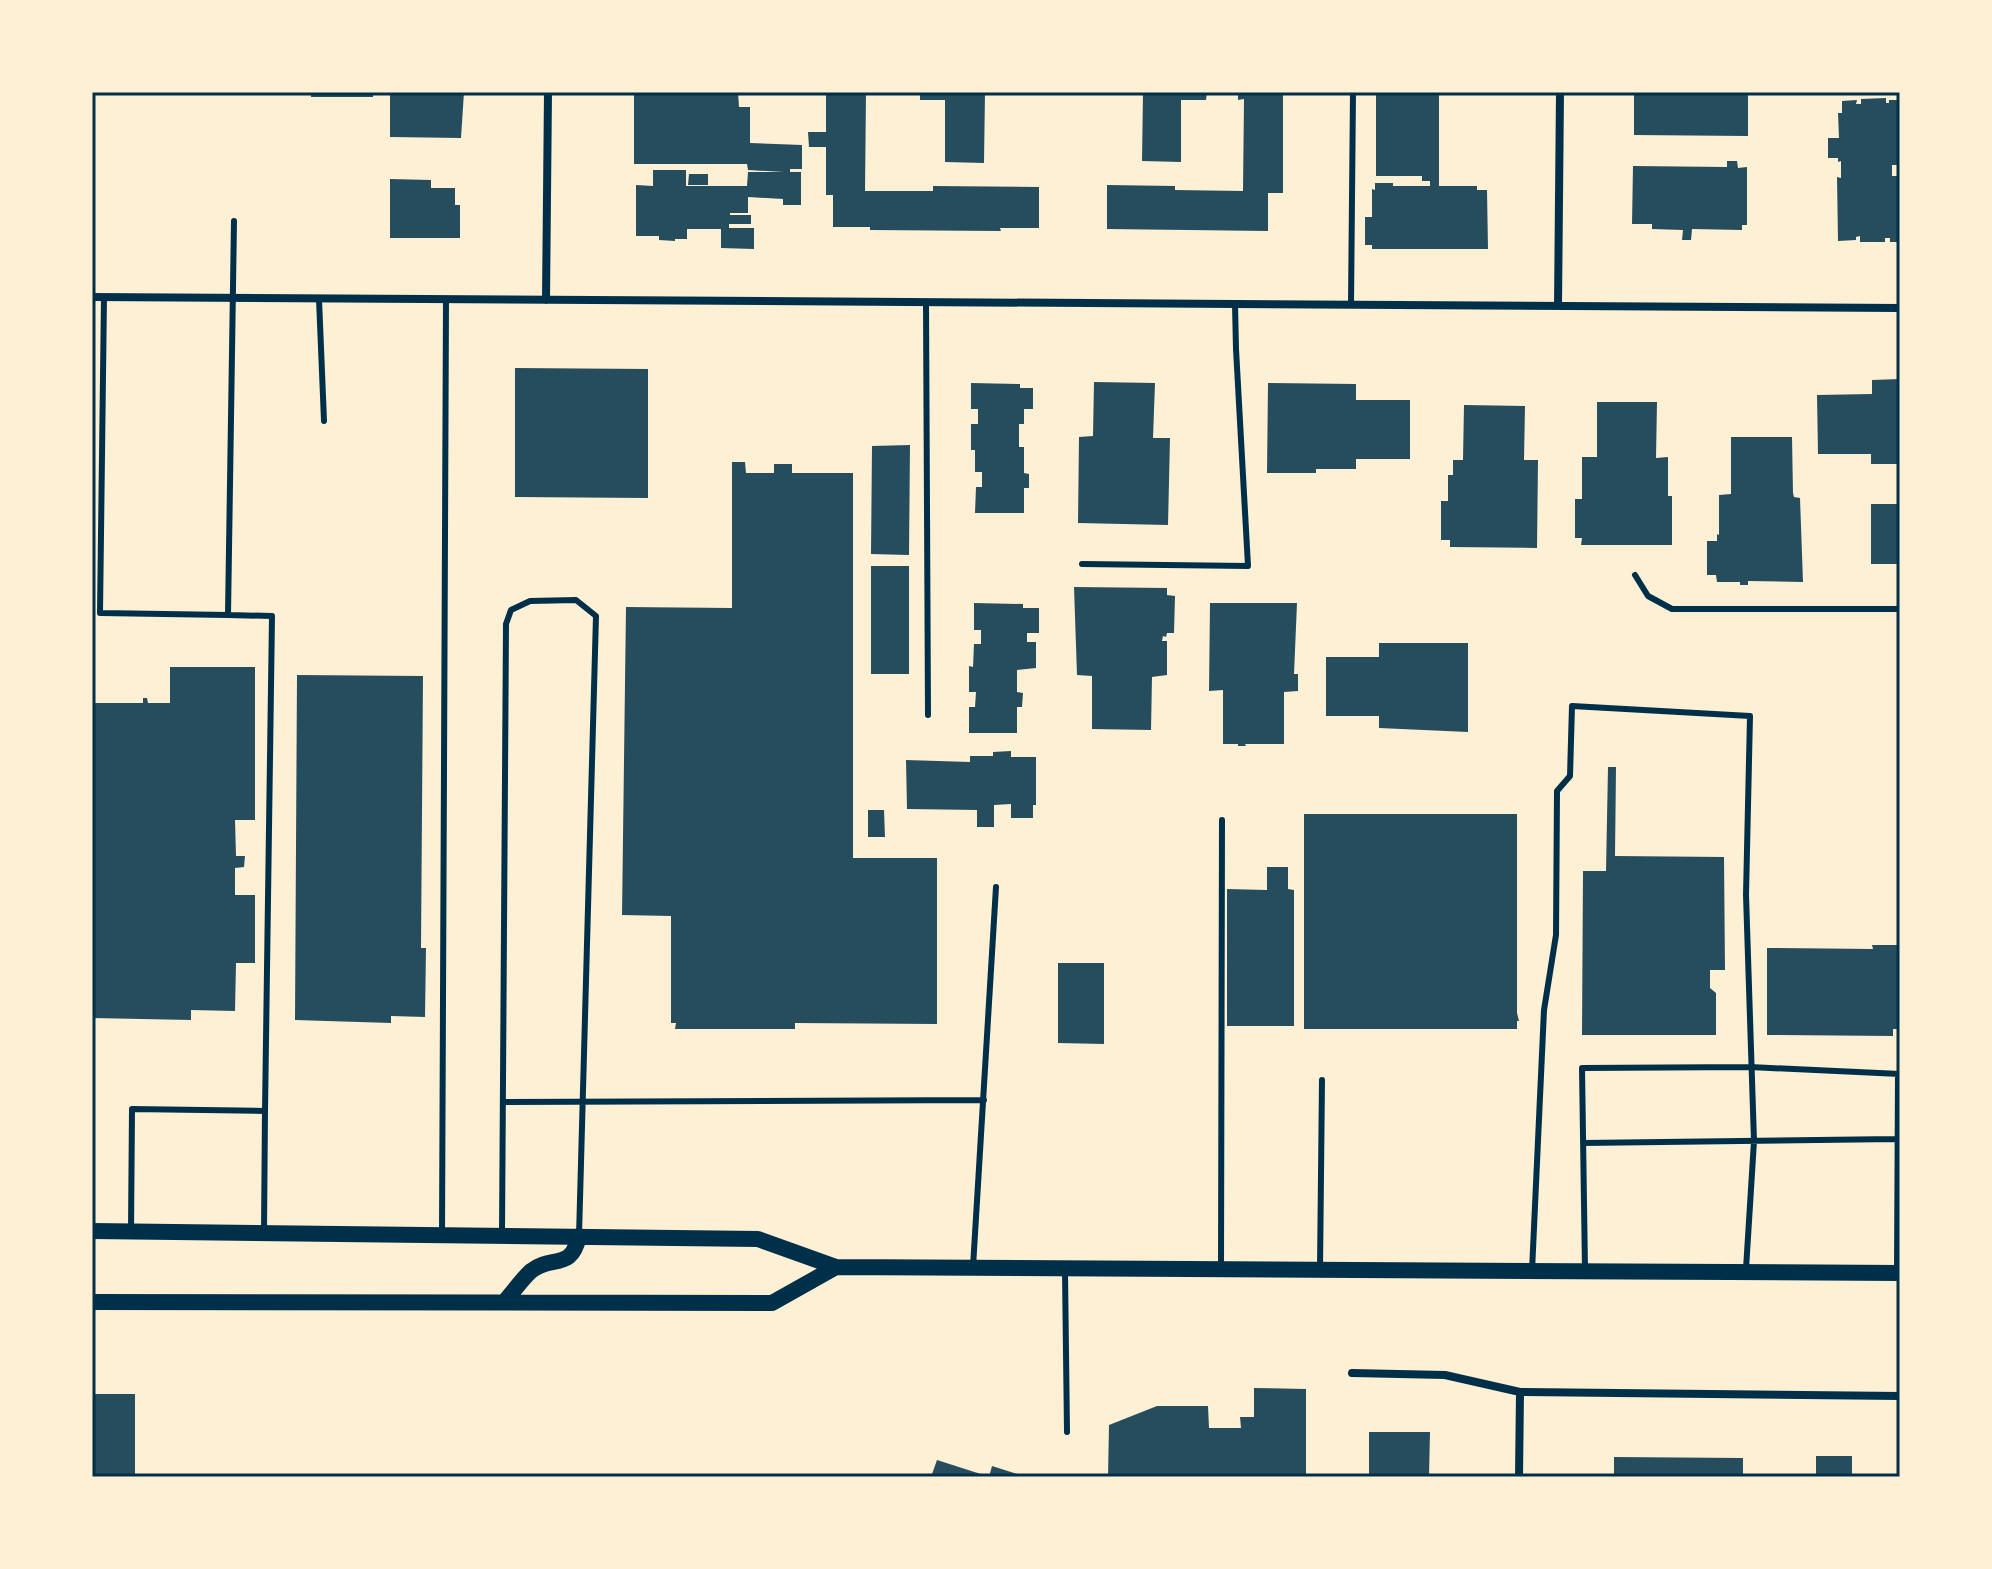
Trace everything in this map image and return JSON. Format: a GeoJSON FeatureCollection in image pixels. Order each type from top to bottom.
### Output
{"type":"FeatureCollection","features":[{"type":"Feature","properties":{"kind":"main road"},"geometry":{"type":"LineString","coordinates":[[92,1231],[758,1239],[836,1267],[1899,1273]]}},
{"type":"Feature","properties":{"kind":"main road"},"geometry":{"type":"LineString","coordinates":[[505,1301],[534,1269],[563,1262],[576,1251],[579,1236]]}},
{"type":"Feature","properties":{"kind":"main road"},"geometry":{"type":"LineString","coordinates":[[92,1302],[772,1303],[836,1267]]}},
{"type":"Feature","properties":{"kind":"street"},"geometry":{"type":"LineString","coordinates":[[546,300],[548,92]]}},
{"type":"Feature","properties":{"kind":"street"},"geometry":{"type":"LineString","coordinates":[[1558,306],[1560,92]]}},
{"type":"Feature","properties":{"kind":"street"},"geometry":{"type":"LineString","coordinates":[[92,297],[1900,308]]}},
{"type":"Feature","properties":{"kind":"street"},"geometry":{"type":"LineString","coordinates":[[1352,1373],[1445,1375],[1520,1392],[1900,1396]]}},
{"type":"Feature","properties":{"kind":"street"},"geometry":{"type":"LineString","coordinates":[[1519,1477],[1520,1392]]}},
{"type":"Feature","properties":{"kind":"lane"},"geometry":{"type":"LineString","coordinates":[[1351,305],[1353,92]]}},
{"type":"Feature","properties":{"kind":"lane"},"geometry":{"type":"LineString","coordinates":[[228,615],[234,221]]}},
{"type":"Feature","properties":{"kind":"lane"},"geometry":{"type":"LineString","coordinates":[[104,297],[100,613],[272,616],[264,1231]]}},
{"type":"Feature","properties":{"kind":"lane"},"geometry":{"type":"LineString","coordinates":[[319,299],[324,421]]}},
{"type":"Feature","properties":{"kind":"lane"},"geometry":{"type":"LineString","coordinates":[[442,1234],[446,300]]}},
{"type":"Feature","properties":{"kind":"lane"},"geometry":{"type":"LineString","coordinates":[[926,304],[928,715]]}},
{"type":"Feature","properties":{"kind":"lane"},"geometry":{"type":"LineString","coordinates":[[1082,564],[1248,566],[1235,304]]}},
{"type":"Feature","properties":{"kind":"lane"},"geometry":{"type":"LineString","coordinates":[[1635,575],[1648,596],[1672,609],[1900,609]]}},
{"type":"Feature","properties":{"kind":"lane"},"geometry":{"type":"LineString","coordinates":[[502,1235],[506,624],[511,610],[530,601],[576,600],[596,616],[579,1236]]}},
{"type":"Feature","properties":{"kind":"lane"},"geometry":{"type":"LineString","coordinates":[[1532,1271],[1544,1010],[1556,935],[1557,791],[1570,776],[1572,706],[1750,716],[1746,895],[1754,1141],[1746,1272]]}},
{"type":"Feature","properties":{"kind":"lane"},"geometry":{"type":"LineString","coordinates":[[1221,1269],[1222,820]]}},
{"type":"Feature","properties":{"kind":"lane"},"geometry":{"type":"LineString","coordinates":[[973,1267],[996,887]]}},
{"type":"Feature","properties":{"kind":"lane"},"geometry":{"type":"LineString","coordinates":[[1585,1271],[1582,1068],[1750,1067],[1899,1074],[1896,1139],[1899,1273]]}},
{"type":"Feature","properties":{"kind":"lane"},"geometry":{"type":"LineString","coordinates":[[1320,1269],[1322,1080]]}},
{"type":"Feature","properties":{"kind":"lane"},"geometry":{"type":"LineString","coordinates":[[503,1102],[984,1100]]}},
{"type":"Feature","properties":{"kind":"lane"},"geometry":{"type":"LineString","coordinates":[[131,1231],[132,1109],[265,1111]]}},
{"type":"Feature","properties":{"kind":"lane"},"geometry":{"type":"LineString","coordinates":[[1583,1143],[1896,1139]]}},
{"type":"Feature","properties":{"kind":"lane"},"geometry":{"type":"LineString","coordinates":[[1065,1268],[1067,1432]]}},
{"type":"Feature","properties":{"kind":"building"},"geometry":{"type":"Polygon","coordinates":[[[311,92],[373,92],[373,97],[311,97],[311,92]]]}},
{"type":"Feature","properties":{"kind":"building"},"geometry":{"type":"Polygon","coordinates":[[[390,92],[464,92],[461,138],[390,137],[390,92]]]}},
{"type":"Feature","properties":{"kind":"building"},"geometry":{"type":"Polygon","coordinates":[[[738,92],[739,107],[750,107],[750,143],[802,145],[802,169],[790,169],[790,172],[801,172],[801,205],[783,205],[783,199],[748,197],[748,213],[730,213],[751,215],[751,224],[729,224],[729,228],[754,228],[754,249],[721,248],[721,229],[687,229],[687,239],[675,241],[659,240],[659,236],[636,236],[636,185],[653,186],[653,170],[686,170],[686,186],[747,186],[748,172],[784,172],[748,170],[747,164],[634,164],[634,93],[738,92]]]}},
{"type":"Feature","properties":{"kind":"building"},"geometry":{"type":"Polygon","coordinates":[[[826,92],[866,92],[865,191],[933,191],[933,186],[1039,187],[1039,228],[1000,228],[1001,231],[833,227],[833,195],[826,195],[826,147],[809,147],[808,132],[826,132],[826,92]]]}},
{"type":"Feature","properties":{"kind":"building"},"geometry":{"type":"Polygon","coordinates":[[[920,92],[985,92],[984,163],[945,162],[945,100],[920,100],[920,92]]]}},
{"type":"Feature","properties":{"kind":"building"},"geometry":{"type":"Polygon","coordinates":[[[1143,92],[1207,92],[1206,100],[1181,100],[1181,162],[1142,161],[1143,92]]]}},
{"type":"Feature","properties":{"kind":"building"},"geometry":{"type":"Polygon","coordinates":[[[1238,92],[1283,92],[1283,193],[1268,193],[1268,231],[1107,229],[1107,185],[1243,191],[1244,99],[1238,100],[1238,92]]]}},
{"type":"Feature","properties":{"kind":"building"},"geometry":{"type":"Polygon","coordinates":[[[1376,92],[1439,92],[1439,186],[1477,186],[1477,190],[1487,190],[1488,249],[1372,249],[1372,245],[1365,245],[1365,217],[1372,217],[1372,189],[1375,190],[1375,183],[1430,186],[1430,181],[1422,181],[1422,176],[1376,176],[1376,92]]]}},
{"type":"Feature","properties":{"kind":"building"},"geometry":{"type":"Polygon","coordinates":[[[1634,92],[1748,92],[1748,136],[1634,135],[1634,92]]]}},
{"type":"Feature","properties":{"kind":"building"},"geometry":{"type":"Polygon","coordinates":[[[1886,98],[1886,103],[1900,100],[1900,165],[1892,165],[1892,176],[1900,176],[1900,242],[1890,242],[1890,238],[1885,238],[1885,242],[1860,242],[1860,236],[1856,240],[1838,241],[1837,177],[1841,178],[1841,161],[1828,158],[1828,138],[1839,138],[1838,113],[1842,113],[1842,101],[1857,100],[1856,104],[1861,104],[1861,99],[1886,98]]]}},
{"type":"Feature","properties":{"kind":"building"},"geometry":{"type":"Polygon","coordinates":[[[1727,161],[1737,161],[1738,168],[1747,167],[1747,225],[1742,225],[1742,230],[1692,229],[1691,240],[1682,240],[1683,230],[1652,229],[1652,224],[1632,224],[1633,166],[1727,167],[1727,161]]]}},
{"type":"Feature","properties":{"kind":"building"},"geometry":{"type":"Polygon","coordinates":[[[689,174],[708,174],[708,185],[688,185],[689,174]]]}},
{"type":"Feature","properties":{"kind":"building"},"geometry":{"type":"Polygon","coordinates":[[[390,179],[431,180],[431,188],[455,188],[455,205],[460,205],[460,238],[390,238],[390,179]]]}},
{"type":"Feature","properties":{"kind":"building"},"geometry":{"type":"Polygon","coordinates":[[[515,368],[648,369],[648,498],[515,497],[515,368]]]}},
{"type":"Feature","properties":{"kind":"building"},"geometry":{"type":"Polygon","coordinates":[[[1900,379],[1900,464],[1871,464],[1871,454],[1818,454],[1817,395],[1872,394],[1872,380],[1900,379]]]}},
{"type":"Feature","properties":{"kind":"building"},"geometry":{"type":"Polygon","coordinates":[[[1094,382],[1155,383],[1153,438],[1170,438],[1168,525],[1078,523],[1079,437],[1093,436],[1094,382]]]}},
{"type":"Feature","properties":{"kind":"building"},"geometry":{"type":"Polygon","coordinates":[[[971,383],[1020,384],[1020,388],[1033,388],[1033,409],[1024,409],[1024,424],[1019,424],[1019,447],[1024,447],[1024,473],[1029,474],[1029,488],[1024,488],[1024,513],[975,513],[976,487],[982,487],[982,472],[975,472],[975,450],[971,450],[971,424],[978,424],[978,409],[971,409],[971,383]]]}},
{"type":"Feature","properties":{"kind":"building"},"geometry":{"type":"Polygon","coordinates":[[[1268,383],[1356,384],[1356,400],[1410,400],[1410,459],[1356,459],[1356,469],[1267,473],[1268,383]]]}},
{"type":"Feature","properties":{"kind":"building"},"geometry":{"type":"Polygon","coordinates":[[[1597,402],[1657,402],[1656,458],[1668,457],[1672,545],[1581,545],[1582,538],[1575,538],[1575,499],[1582,499],[1582,457],[1597,457],[1597,402]]]}},
{"type":"Feature","properties":{"kind":"building"},"geometry":{"type":"Polygon","coordinates":[[[1464,405],[1525,406],[1524,460],[1538,460],[1537,548],[1450,547],[1450,540],[1441,540],[1441,501],[1448,501],[1448,475],[1453,475],[1453,460],[1463,460],[1464,405]]]}},
{"type":"Feature","properties":{"kind":"building"},"geometry":{"type":"Polygon","coordinates":[[[1731,437],[1792,437],[1793,493],[1794,497],[1800,498],[1803,582],[1748,581],[1748,585],[1740,585],[1740,582],[1717,582],[1716,575],[1707,575],[1707,541],[1717,541],[1719,535],[1719,495],[1731,494],[1731,437]]]}},
{"type":"Feature","properties":{"kind":"building"},"geometry":{"type":"Polygon","coordinates":[[[910,445],[909,555],[871,554],[872,446],[910,445]]]}},
{"type":"Feature","properties":{"kind":"building"},"geometry":{"type":"Polygon","coordinates":[[[732,462],[745,462],[746,473],[774,473],[774,464],[792,464],[792,473],[853,473],[853,858],[937,858],[937,1024],[795,1023],[795,1029],[675,1029],[676,1023],[671,1023],[671,916],[622,915],[626,607],[732,608],[732,462]]]}},
{"type":"Feature","properties":{"kind":"building"},"geometry":{"type":"Polygon","coordinates":[[[1871,504],[1900,504],[1900,564],[1871,564],[1871,504]]]}},
{"type":"Feature","properties":{"kind":"building"},"geometry":{"type":"Polygon","coordinates":[[[871,566],[909,566],[909,674],[871,674],[871,566]]]}},
{"type":"Feature","properties":{"kind":"building"},"geometry":{"type":"Polygon","coordinates":[[[1074,587],[1167,588],[1167,595],[1175,596],[1174,633],[1167,633],[1162,641],[1167,641],[1167,675],[1152,677],[1151,730],[1092,729],[1092,676],[1077,675],[1074,587]]]}},
{"type":"Feature","properties":{"kind":"building"},"geometry":{"type":"Polygon","coordinates":[[[974,603],[1023,604],[1023,608],[1039,608],[1039,633],[1027,633],[1027,642],[1036,642],[1036,668],[1017,670],[1017,692],[1023,693],[1022,707],[1017,707],[1017,733],[969,733],[969,707],[975,707],[976,692],[969,692],[969,666],[973,667],[974,644],[981,644],[981,630],[974,630],[974,603]]]}},
{"type":"Feature","properties":{"kind":"building"},"geometry":{"type":"Polygon","coordinates":[[[1210,603],[1297,603],[1294,674],[1298,674],[1298,691],[1284,692],[1284,744],[1223,744],[1223,690],[1209,691],[1210,603]]]}},
{"type":"Feature","properties":{"kind":"building"},"geometry":{"type":"Polygon","coordinates":[[[1379,643],[1468,643],[1468,732],[1379,728],[1379,716],[1326,716],[1326,657],[1379,657],[1379,643]]]}},
{"type":"Feature","properties":{"kind":"building"},"geometry":{"type":"Polygon","coordinates":[[[170,667],[255,667],[255,820],[235,820],[236,856],[245,856],[244,867],[235,868],[235,895],[255,895],[255,963],[236,963],[235,1011],[191,1010],[191,1020],[92,1018],[92,703],[143,703],[143,698],[147,698],[148,703],[170,703],[170,667]]]}},
{"type":"Feature","properties":{"kind":"building"},"geometry":{"type":"Polygon","coordinates":[[[297,675],[423,676],[421,948],[426,948],[425,1017],[391,1016],[391,1023],[295,1020],[297,675]]]}},
{"type":"Feature","properties":{"kind":"building"},"geometry":{"type":"Polygon","coordinates":[[[1011,751],[1011,757],[1036,757],[1033,818],[1011,818],[1011,804],[994,805],[994,827],[977,827],[977,810],[907,809],[906,760],[970,762],[970,756],[993,756],[993,752],[1011,751]]]}},
{"type":"Feature","properties":{"kind":"building"},"geometry":{"type":"Polygon","coordinates":[[[1608,767],[1616,767],[1615,856],[1724,857],[1725,970],[1710,970],[1710,988],[1716,993],[1716,1035],[1582,1035],[1583,871],[1606,871],[1608,767]]]}},
{"type":"Feature","properties":{"kind":"building"},"geometry":{"type":"Polygon","coordinates":[[[868,810],[884,810],[885,837],[868,837],[868,810]]]}},
{"type":"Feature","properties":{"kind":"building"},"geometry":{"type":"Polygon","coordinates":[[[1304,814],[1517,814],[1517,1029],[1304,1029],[1304,814]]]}},
{"type":"Feature","properties":{"kind":"building"},"geometry":{"type":"Polygon","coordinates":[[[1267,867],[1288,867],[1288,889],[1294,890],[1294,1026],[1227,1026],[1227,889],[1267,890],[1267,867]]]}},
{"type":"Feature","properties":{"kind":"building"},"geometry":{"type":"Polygon","coordinates":[[[1872,945],[1900,945],[1900,1029],[1893,1029],[1893,1036],[1767,1035],[1767,948],[1873,949],[1872,945]]]}},
{"type":"Feature","properties":{"kind":"building"},"geometry":{"type":"Polygon","coordinates":[[[1058,963],[1104,963],[1104,1044],[1058,1043],[1058,963]]]}},
{"type":"Feature","properties":{"kind":"building"},"geometry":{"type":"Polygon","coordinates":[[[1254,1388],[1306,1389],[1306,1477],[1108,1477],[1109,1425],[1157,1406],[1208,1406],[1209,1428],[1241,1428],[1240,1417],[1254,1417],[1254,1388]]]}},
{"type":"Feature","properties":{"kind":"building"},"geometry":{"type":"Polygon","coordinates":[[[92,1394],[135,1394],[135,1477],[92,1477],[92,1394]]]}},
{"type":"Feature","properties":{"kind":"building"},"geometry":{"type":"Polygon","coordinates":[[[1369,1432],[1430,1432],[1429,1477],[1369,1477],[1369,1432]]]}},
{"type":"Feature","properties":{"kind":"building"},"geometry":{"type":"Polygon","coordinates":[[[1816,1456],[1852,1456],[1852,1477],[1816,1477],[1816,1456]]]}},
{"type":"Feature","properties":{"kind":"building"},"geometry":{"type":"Polygon","coordinates":[[[1614,1457],[1743,1458],[1743,1477],[1614,1477],[1614,1457]]]}},
{"type":"Feature","properties":{"kind":"building"},"geometry":{"type":"Polygon","coordinates":[[[937,1460],[987,1476],[987,1477],[931,1477],[937,1460]]]}},
{"type":"Feature","properties":{"kind":"building"},"geometry":{"type":"Polygon","coordinates":[[[992,1466],[1024,1476],[1024,1477],[989,1477],[992,1466]]]}}]}
